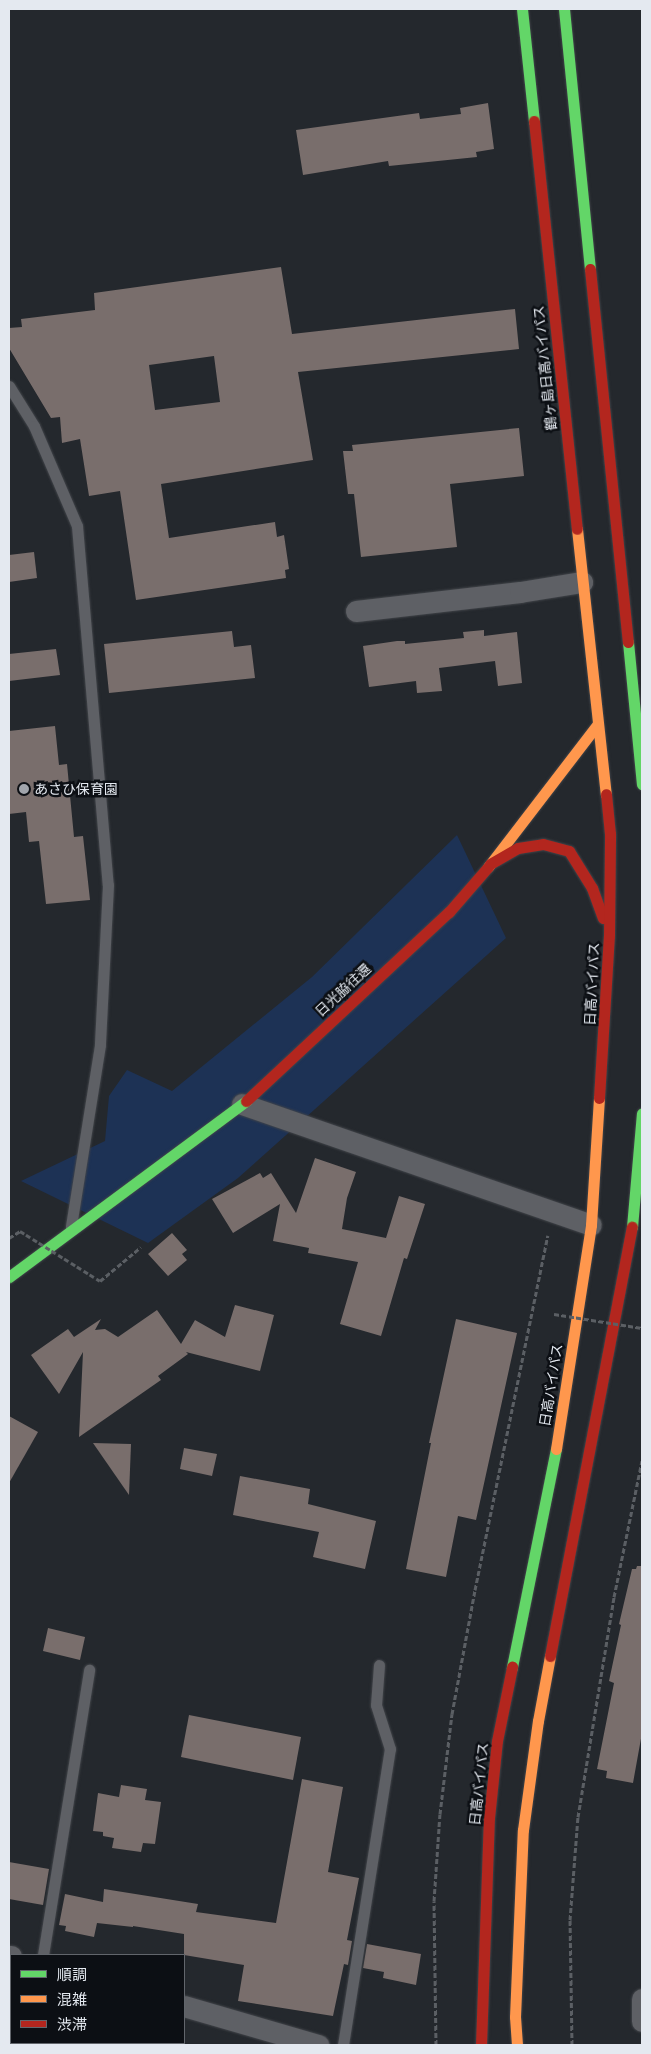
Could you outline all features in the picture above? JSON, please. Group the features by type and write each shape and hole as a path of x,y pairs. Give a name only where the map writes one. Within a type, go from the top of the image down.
{"main road":[{"name":"鶴ヶ島日高バイパス","path":"522,9 597,725"},
{"path":"564,9 620,550 642,784"},
{"path":"620,550 634,568"},
{"path":"621,695 642,668"},
{"name":"日光脇往還","path":"9,1278 242,1104 449,912 490,864 609,710"},
{"name":"日高バイパス","path":"481,2045 490,1818 497,1742 558,1438 591,1226 609,936 610,834 597,725"},
{"path":"490,864 518,848 542,844 569,851 576,858 592,888 609,936"},
{"path":"517,2045 515,2016 523,1830 538,1721 637,1240 642,1113"}],"street":[{"path":"356,611 520,592 582,582"},
{"path":"242,1104 591,1226"},
{"path":"642,1999 642,2021"},
{"path":"185,2006 292,2041 318,2045"}],"lane":[{"path":"9,386 34,426 77,526 108,885 100,1045 70,1231"},
{"path":"343,2045 390,1750 376,1705 379,1665"},
{"path":"43,1954 89,1670"}],"path":[{"path":"436,2045 434,1901 440,1814 452,1714 475,1590 553,1212"},
{"path":"9,1238 20,1231 100,1281 141,1246"},
{"path":"554,1314 642,1328"},
{"path":"572,2045 570,1920 578,1817 614,1597 642,1461"}],"shaded area":[{"path":"457,835 506,938 238,1178 148,1243 21,1181 105,1141 109,1096 127,1070 172,1091 312,977"}],"building":[{"path":"488,103 494,149 476,152 477,157 389,166 388,161 303,175 296,130 419,113 420,119 461,114 460,108"},
{"path":"281,267 292,334 515,309 519,349 298,372 313,460 161,484 169,538 275,522 277,537 284,535 289,569 285,570 286,578 136,600 120,491 89,496 80,439 62,443 60,417 51,418 9,348 9,328 22,327 21,319 95,310 94,293","holes":["214,356 220,402 155,410 149,365"]},
{"path":"519,428 524,476 450,484 457,547 361,557 354,494 348,494 343,451 353,451 352,445"},
{"path":"34,552 37,578 9,582 9,555"},
{"path":"484,630 484,636 517,632 522,683 498,686 495,661 439,668 442,691 417,693 416,681 369,687 363,646 397,641 405,641 405,644 464,638 463,632"},
{"path":"232,631 234,647 251,645 255,678 109,693 104,644"},
{"path":"56,649 60,675 9,681 9,654"},
{"path":"55,726 59,765 67,764 74,837 83,836 90,900 46,904 39,841 29,842 26,812 9,814 9,731"},
{"path":"315,1158 356,1172 347,1198 342,1229 386,1238 399,1196 425,1204 407,1259 404,1258 381,1336 340,1324 358,1262 308,1253 309,1248 273,1241 280,1204 233,1233 212,1199 260,1173 263,1178 271,1173 296,1213"},
{"path":"172,1233 187,1250 182,1254 187,1260 168,1276 148,1254"},
{"path":"235,1305 274,1315 260,1371 186,1352 188,1354 158,1376 161,1380 79,1437 83,1352 59,1394 31,1355 68,1329 74,1337 101,1319 95,1330 105,1329 118,1337 157,1310 181,1344 195,1320 225,1337"},
{"path":"456,1319 517,1333 476,1520 458,1516 446,1577 406,1569 431,1443 429,1443"},
{"path":"9,1416 38,1432 9,1483"},
{"path":"93,1443 131,1444 129,1495"},
{"path":"184,1448 217,1454 212,1476 180,1469"},
{"path":"240,1476 310,1489 308,1504 376,1521 365,1569 313,1557 319,1532 233,1515"},
{"path":"637,1566 642,1566 642,1733 633,1783 606,1778 607,1771 597,1769 614,1683 609,1681 621,1625 619,1624 632,1569 636,1569"},
{"path":"48,1628 85,1637 80,1660 43,1651"},
{"path":"189,1715 301,1737 293,1780 181,1757"},
{"path":"302,1779 343,1787 328,1872 359,1878 347,1940 352,1941 348,1965 344,1964 333,2016 238,2001 244,1965 185,1955 184,1934 133,1926 97,1923 94,1937 65,1931 66,1926 59,1925 65,1894 103,1902 104,1889 198,1904 196,1912 276,1923"},
{"path":"121,1785 147,1789 145,1800 161,1802 155,1844 143,1843 141,1852 112,1848 114,1838 103,1836 103,1832 93,1831 98,1793 119,1797"},
{"path":"9,1862 49,1869 43,1905 9,1899"},
{"path":"367,1944 421,1954 416,1985 383,1978 384,1972 363,1968"}],"traffic: fast":[{"path":"522,9 534,121"},
{"path":"564,9 590,269"},
{"path":"628,642 642,784"},
{"path":"9,1277 246,1101"},
{"path":"632,1227 642,1113"},
{"path":"512,1667 556,1449"}],"traffic: slow":[{"path":"577,529 606,794"},
{"path":"488,867 597,725"},
{"path":"556,1449 591,1225 599,1098"},
{"path":"517,2045 515,2017 523,1830 538,1721 550,1656"}],"traffic: jam":[{"path":"534,121 577,529"},
{"path":"590,269 628,642"},
{"path":"599,1098 609,936 610,834 606,794"},
{"path":"490,864 518,848 543,844 569,851 592,888 603,918"},
{"path":"246,1101 449,912 488,867"},
{"path":"550,1656 632,1227"},
{"path":"481,2045 489,1818 497,1741 512,1667"}],"place":[{"name":"あさひ保育園","path":"24,789"}]}
